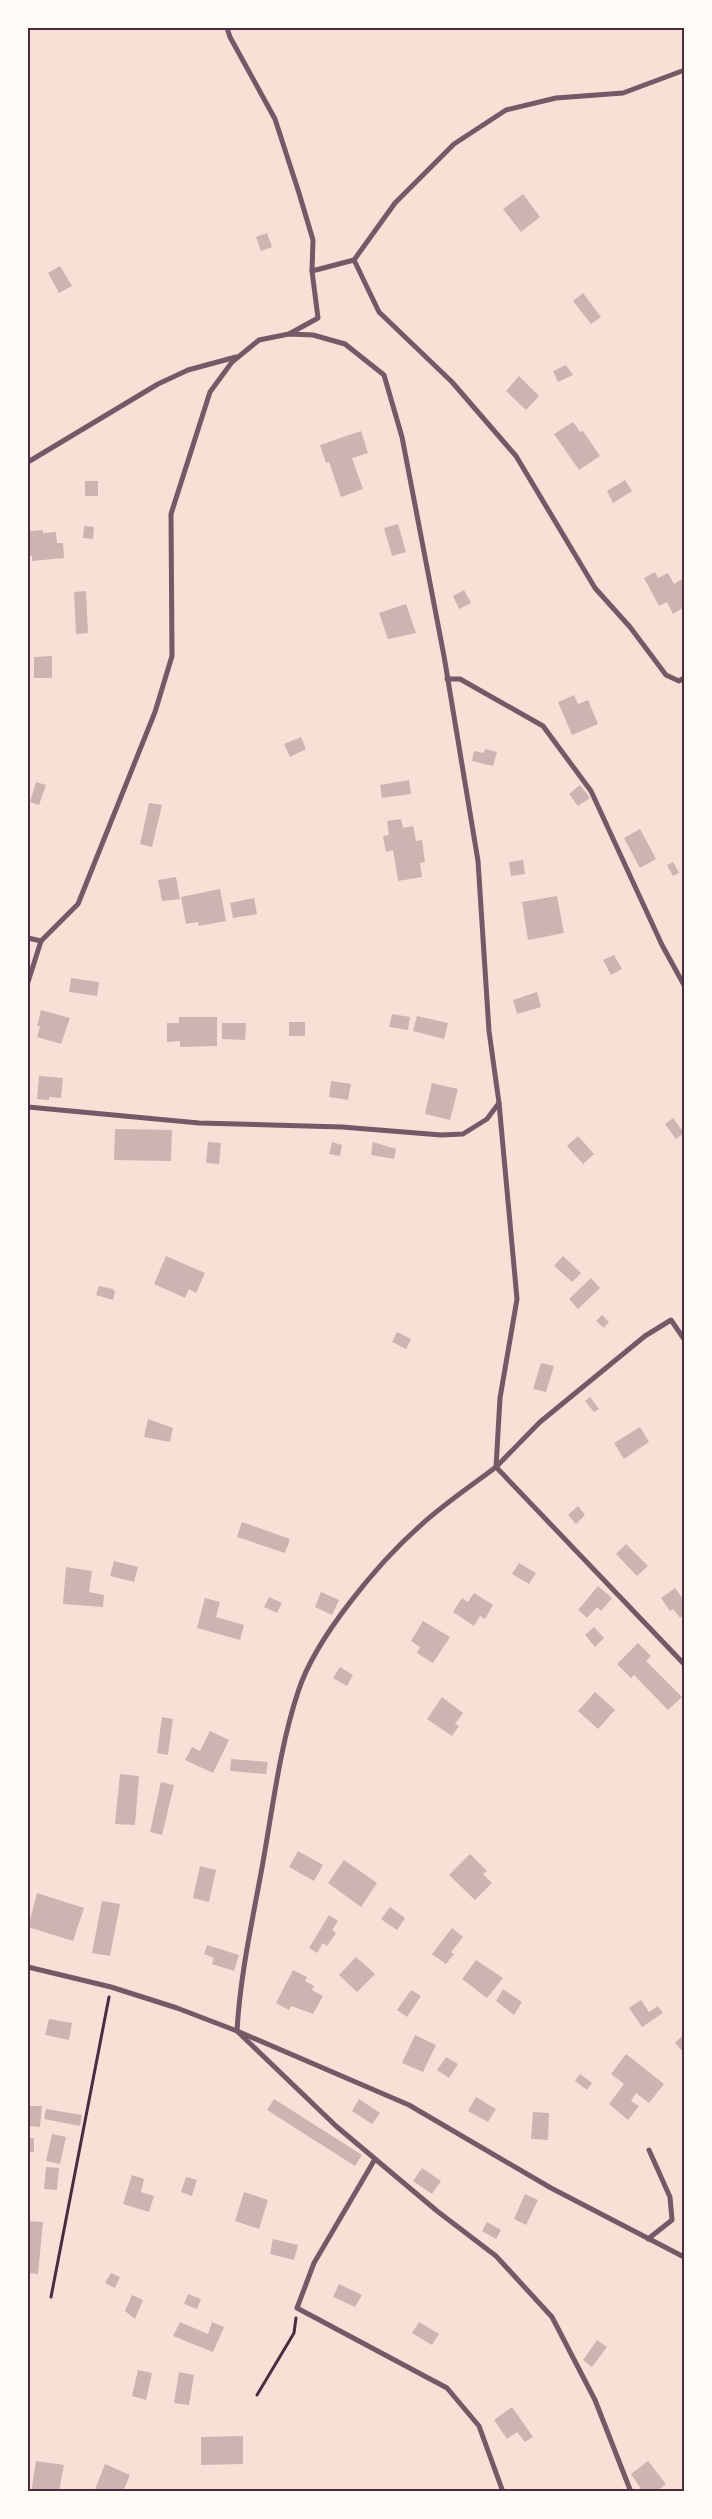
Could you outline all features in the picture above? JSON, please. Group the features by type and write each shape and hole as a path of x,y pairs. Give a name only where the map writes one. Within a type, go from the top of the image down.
{"street":[{"path":"227,28 230,37 275,119 313,240 312,271 318,318 289,334"},
{"path":"312,271 354,260 395,203 454,144 506,110 556,98 623,93 682,71"},
{"path":"354,260 379,312 452,382 516,456 594,588 630,627 666,675 679,681 684,678"},
{"path":"28,982 41,941 78,904 155,712 172,656 171,514 210,392 232,362 259,340 289,334 313,335 345,344 384,375 402,437 447,679 478,861 489,1031 499,1103 518,1299 500,1398 496,1467 684,1664"},
{"path":"28,462 158,384 188,370 240,356"},
{"path":"447,679 460,679 543,726 591,791 662,945 684,985"},
{"path":"28,938 41,941"},
{"path":"28,1107 199,1123 342,1128 441,1135 463,1134 487,1119 499,1103"},
{"path":"237,2031 246,1960 276,1789 298,1691 309,1666 334,1625 374,1573 421,1525 496,1467 540,1422 645,1336 671,1320 684,1339"},
{"path":"28,1967 111,1986 237,2031 409,2105 550,2188 684,2257"},
{"path":"237,2031 336,2126 496,2256 552,2317 594,2400 631,2492"},
{"path":"648,2239 672,2220 670,2197 649,2150"},
{"path":"375,2159 314,2263 297,2308 447,2388 479,2426 503,2492"}],"path":[{"path":"51,2297 111,1986"},
{"path":"257,2395 294,2333 297,2308"}],"building":[{"path":"523,194 540,217 521,232 503,209"},
{"path":"267,233 272,247 261,251 256,237"},
{"path":"60,266 72,286 59,293 48,273"},
{"path":"583,293 601,317 591,324 573,301"},
{"path":"566,365 573,375 558,382 553,371"},
{"path":"519,376 539,396 526,410 506,391"},
{"path":"573,422 580,432 583,431 600,456 579,470 554,434"},
{"path":"361,431 368,453 352,458 363,489 341,497 329,462 326,463 320,445"},
{"path":"625,480 632,491 613,503 607,491"},
{"path":"85,481 98,481 98,496 85,496"},
{"path":"398,524 406,552 392,556 384,528"},
{"path":"84,526 94,527 93,539 83,538"},
{"path":"43,530 43,533 56,532 57,543 63,543 64,558 32,561 32,556 28,556 28,535 30,531"},
{"path":"655,572 658,578 668,573 674,584 682,579 684,584 684,607 673,614 667,602 659,606 644,578"},
{"path":"464,590 471,603 459,609 453,596"},
{"path":"86,591 88,633 76,634 74,592"},
{"path":"406,604 416,633 388,639 379,613"},
{"path":"52,656 52,678 34,678 34,657"},
{"path":"574,695 578,704 588,700 598,724 572,735 558,702"},
{"path":"301,737 306,749 290,757 284,744"},
{"path":"485,749 497,752 493,766 472,761 474,751 484,753"},
{"path":"409,780 411,794 382,798 380,785"},
{"path":"36,782 46,785 39,805 30,802"},
{"path":"580,785 590,798 578,806 569,794"},
{"path":"149,803 162,805 152,847 140,844"},
{"path":"401,819 403,828 413,826 416,841 422,840 425,862 420,863 422,877 398,881 393,850 386,852 383,836 389,835 387,821"},
{"path":"640,829 656,859 640,868 624,838"},
{"path":"523,860 525,874 511,876 509,862"},
{"path":"673,862 679,873 673,876 667,865"},
{"path":"176,877 180,899 162,901 158,880"},
{"path":"220,889 226,921 199,926 198,922 186,924 181,897"},
{"path":"557,896 564,933 528,940 522,902"},
{"path":"254,898 257,914 233,918 230,903"},
{"path":"614,955 622,969 611,975 603,960"},
{"path":"71,978 99,982 97,996 69,992"},
{"path":"537,992 541,1007 517,1014 513,1000"},
{"path":"41,1010 70,1018 61,1044 37,1037 40,1026 37,1026"},
{"path":"392,1014 410,1017 408,1030 389,1027"},
{"path":"417,1016 448,1023 444,1039 413,1031"},
{"path":"179,1017 217,1017 217,1046 180,1047 180,1041 167,1042 167,1023 179,1023"},
{"path":"289,1022 305,1022 305,1036 289,1036"},
{"path":"222,1023 246,1023 245,1040 222,1039"},
{"path":"39,1076 63,1078 61,1098 37,1099"},
{"path":"331,1081 351,1084 348,1100 329,1097"},
{"path":"432,1083 458,1089 450,1120 425,1114"},
{"path":"673,1118 684,1133 676,1139 665,1124"},
{"path":"115,1129 172,1130 171,1161 114,1160"},
{"path":"578,1136 594,1154 583,1164 567,1146"},
{"path":"208,1142 221,1143 219,1164 206,1163"},
{"path":"332,1142 342,1145 340,1156 329,1154"},
{"path":"373,1142 396,1149 394,1159 371,1155"},
{"path":"166,1256 205,1273 196,1293 189,1289 185,1298 154,1284"},
{"path":"563,1256 581,1273 572,1282 554,1266"},
{"path":"591,1278 600,1288 578,1309 569,1299"},
{"path":"99,1286 113,1289 115,1292 113,1300 96,1295"},
{"path":"602,1315 609,1322 604,1328 596,1321"},
{"path":"397,1332 411,1339 406,1349 392,1342"},
{"path":"541,1363 554,1366 546,1392 533,1389"},
{"path":"590,1397 599,1409 594,1412 585,1401"},
{"path":"148,1419 173,1428 170,1442 144,1437"},
{"path":"640,1427 649,1442 624,1459 614,1443"},
{"path":"578,1506 585,1515 576,1524 568,1515"},
{"path":"242,1522 290,1539 285,1553 237,1537"},
{"path":"626,1544 648,1566 637,1576 616,1554"},
{"path":"114,1561 138,1567 134,1582 110,1576"},
{"path":"519,1563 536,1573 529,1584 512,1574"},
{"path":"66,1567 92,1571 89,1592 104,1595 103,1607 63,1604"},
{"path":"598,1586 612,1598 601,1611 597,1607 587,1618 578,1610"},
{"path":"675,1588 684,1600 684,1614 680,1618 673,1609 670,1611 661,1598"},
{"path":"321,1592 339,1600 332,1615 315,1607"},
{"path":"474,1593 493,1605 485,1619 480,1616 474,1626 453,1612 462,1598 468,1602"},
{"path":"269,1597 282,1603 277,1613 264,1607"},
{"path":"205,1598 220,1602 216,1617 244,1625 240,1640 197,1628"},
{"path":"423,1621 450,1637 433,1663 417,1653 420,1647 411,1641"},
{"path":"594,1627 604,1638 595,1647 585,1635"},
{"path":"638,1643 651,1656 646,1661 682,1697 668,1710 634,1675 631,1678 617,1664"},
{"path":"340,1667 353,1675 347,1686 333,1678"},
{"path":"595,1692 615,1710 598,1729 578,1711"},
{"path":"442,1697 463,1713 455,1724 459,1726 452,1736 427,1719"},
{"path":"162,1717 173,1719 168,1755 157,1753"},
{"path":"210,1731 229,1740 213,1773 185,1760 192,1747 200,1751"},
{"path":"231,1759 268,1762 266,1774 230,1771"},
{"path":"120,1774 139,1776 135,1825 115,1824"},
{"path":"161,1782 174,1785 162,1835 150,1832"},
{"path":"298,1851 323,1865 314,1881 289,1867"},
{"path":"470,1854 487,1871 483,1874 492,1883 475,1900 449,1875"},
{"path":"344,1860 377,1883 361,1907 328,1883"},
{"path":"200,1866 216,1870 209,1902 193,1898"},
{"path":"37,1893 84,1908 73,1941 28,1927"},
{"path":"102,1901 120,1904 110,1956 92,1953"},
{"path":"390,1907 405,1918 397,1930 381,1919"},
{"path":"329,1915 338,1921 332,1930 336,1933 327,1946 323,1943 317,1953 309,1948"},
{"path":"452,1928 463,1937 451,1952 454,1954 446,1964 432,1954"},
{"path":"207,1945 239,1955 234,1971 212,1964 214,1958 204,1954"},
{"path":"356,1957 375,1974 357,1992 339,1975"},
{"path":"476,1960 503,1978 487,1998 462,1979"},
{"path":"293,1970 307,1977 305,1981 314,1986 312,1990 323,1996 313,2014 291,2006 289,2010 276,2003"},
{"path":"503,1989 522,2002 514,2015 496,2001"},
{"path":"411,1990 421,1996 407,2017 397,2010"},
{"path":"641,2000 649,2012 658,2006 663,2013 642,2027 629,2008"},
{"path":"49,2019 72,2023 69,2040 45,2035"},
{"path":"684,2034 684,2053 675,2043"},
{"path":"415,2035 436,2045 423,2072 402,2063"},
{"path":"626,2054 664,2084 649,2103 636,2093 631,2101 639,2106 628,2120 609,2104 624,2084 611,2074"},
{"path":"446,2057 458,2064 449,2078 437,2070"},
{"path":"580,2074 592,2083 587,2090 575,2081"},
{"path":"476,2097 496,2109 488,2122 468,2111"},
{"path":"274,2099 362,2155 355,2166 267,2110"},
{"path":"359,2099 380,2113 372,2124 352,2111"},
{"path":"28,2106 42,2106 40,2127 28,2126"},
{"path":"46,2109 82,2115 80,2126 44,2119"},
{"path":"533,2112 549,2113 548,2140 531,2139"},
{"path":"52,2134 66,2137 60,2164 46,2161"},
{"path":"28,2138 34,2138 34,2152 28,2152"},
{"path":"46,2167 59,2168 57,2190 44,2189"},
{"path":"422,2168 441,2181 432,2194 413,2181"},
{"path":"132,2175 144,2179 141,2192 154,2196 149,2212 123,2204"},
{"path":"186,2177 197,2180 192,2196 181,2192"},
{"path":"244,2192 268,2200 259,2229 235,2221"},
{"path":"525,2194 538,2200 526,2225 514,2219"},
{"path":"28,2221 43,2222 38,2274 28,2273"},
{"path":"487,2222 501,2230 496,2239 482,2231"},
{"path":"273,2239 298,2245 294,2260 270,2254"},
{"path":"111,2273 120,2277 115,2288 105,2283"},
{"path":"339,2284 362,2295 355,2307 333,2297"},
{"path":"188,2294 201,2299 197,2309 184,2304"},
{"path":"132,2295 143,2300 135,2319 125,2311"},
{"path":"180,2322 208,2334 212,2322 224,2327 213,2352 173,2336"},
{"path":"419,2322 439,2334 432,2345 412,2333"},
{"path":"597,2340 607,2347 592,2367 583,2360"},
{"path":"138,2370 152,2373 146,2400 132,2396"},
{"path":"179,2372 194,2375 189,2405 174,2403"},
{"path":"512,2407 533,2437 525,2442 517,2432 507,2439 494,2420"},
{"path":"243,2436 243,2464 201,2465 201,2437"},
{"path":"36,2461 64,2465 59,2491 48,2489 47,2492 31,2492"},
{"path":"648,2461 666,2484 656,2492 643,2492 631,2474"},
{"path":"105,2464 130,2475 123,2492 94,2492"}]}
